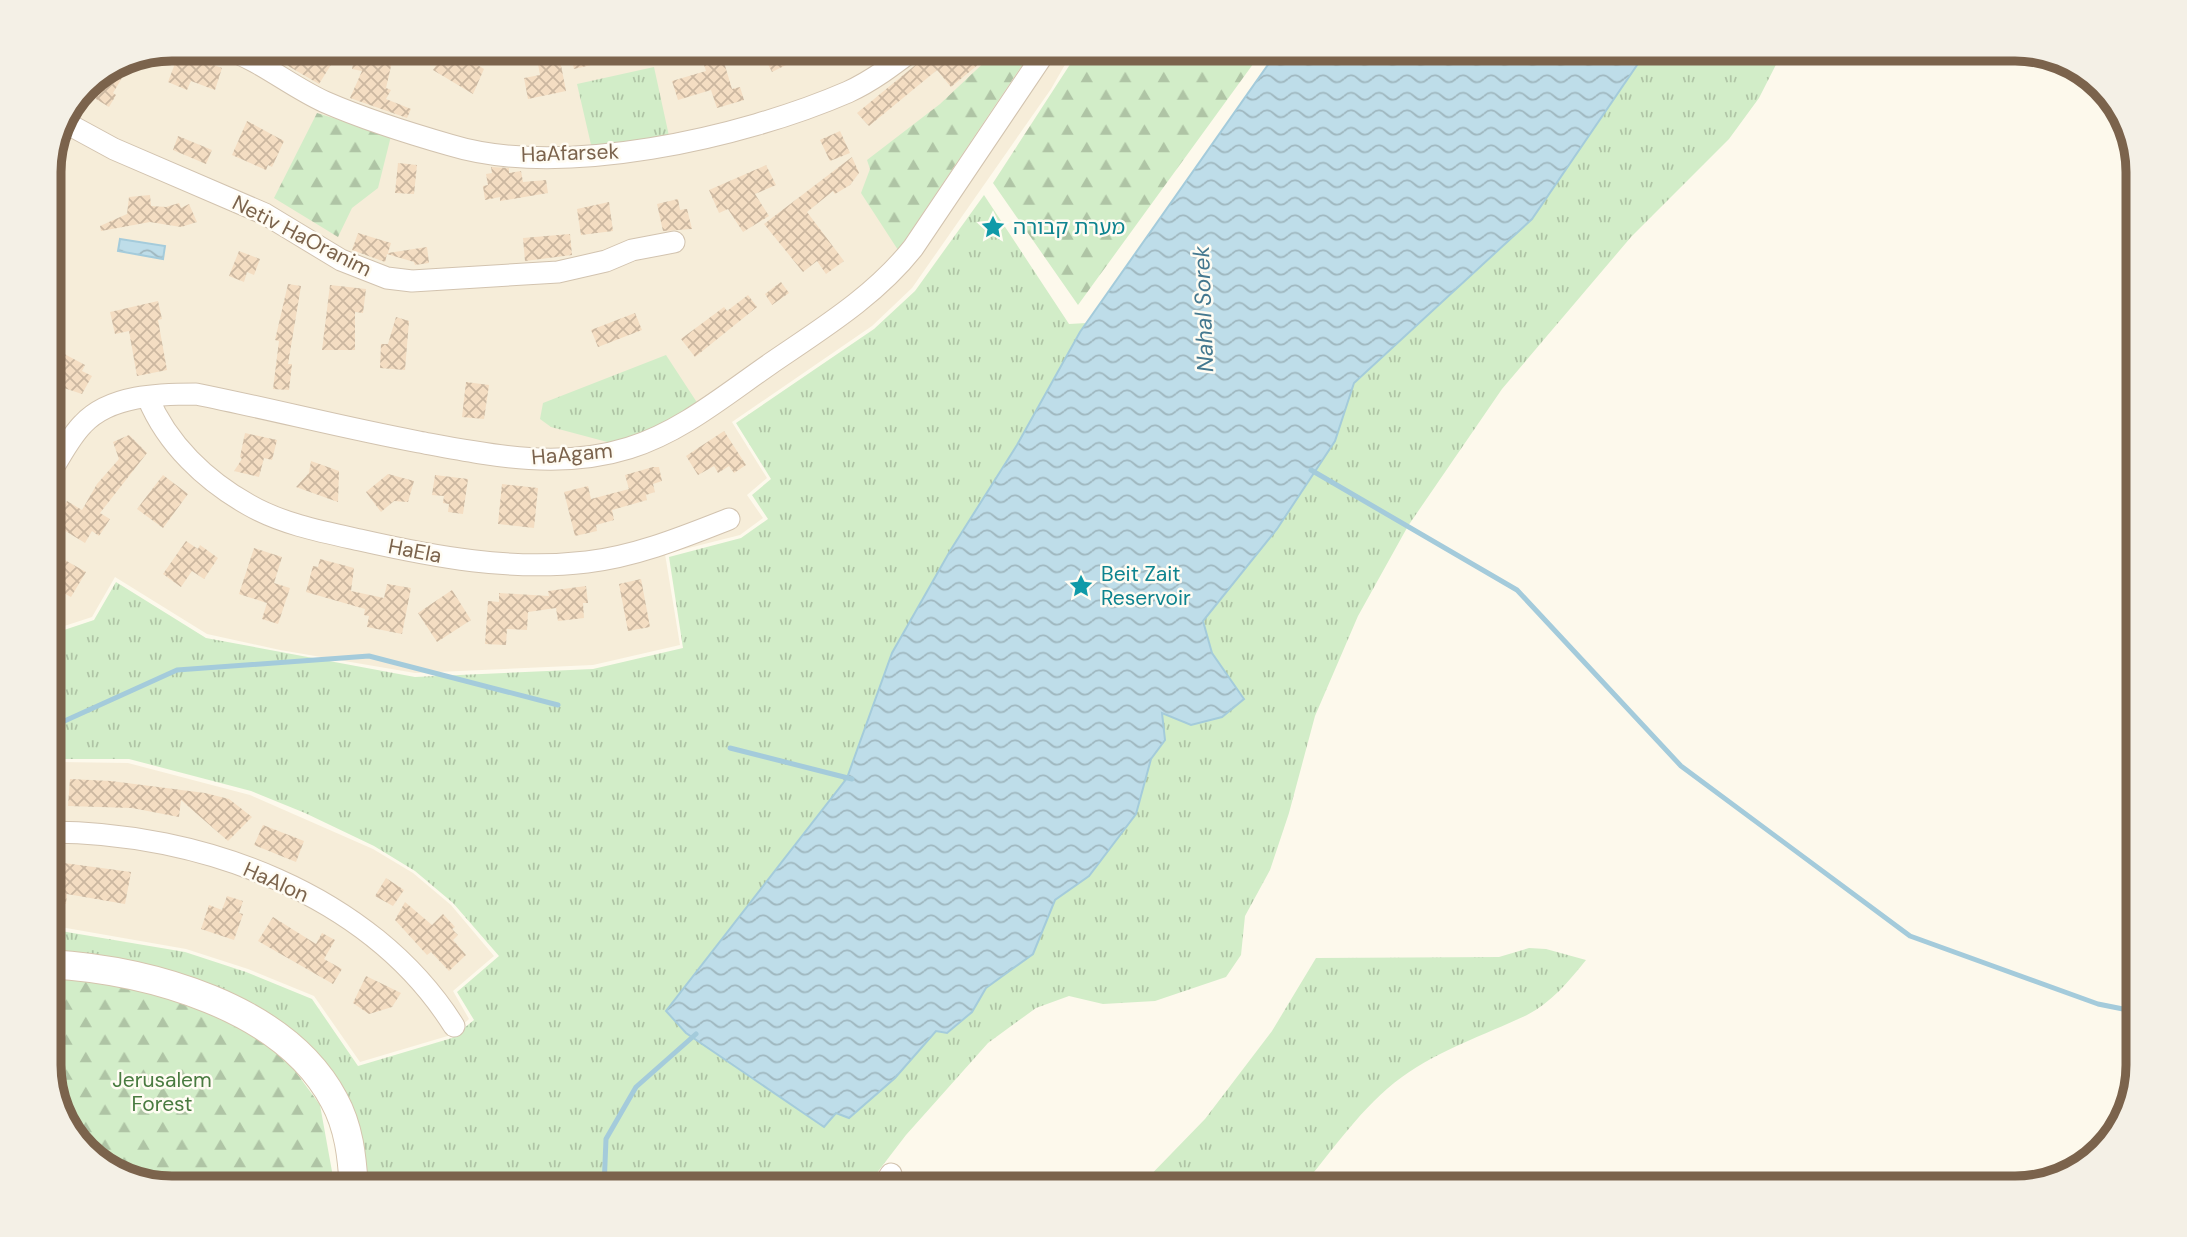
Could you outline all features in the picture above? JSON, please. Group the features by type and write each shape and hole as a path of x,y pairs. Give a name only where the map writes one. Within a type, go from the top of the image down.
{"main road":[{"path":"61,965 102,969 158,981 247,1017 275,1034 319,1076 334,1100 346,1128 352,1176"}],"street":[{"name":"HaAfarsek","path":"257,61 323,101 450,146 478,152 540,158 598,156 729,133 847,92 895,61"},
{"name":"HaAgam","path":"61,457 84,423 112,405 148,398 196,394 335,426 521,459 590,457 647,442 695,416 880,285 913,248 1040,61"},
{"path":"1034,71 1045,61"},
{"name":"Netiv HaOranim","path":"72,126 114,149 265,214 341,260 387,278 412,281 558,272 606,261 632,250 674,242"},
{"name":"HaEla","path":"148,398 163,426 186,456 233,495 287,521 387,546 495,564 560,565 640,551 729,519"},
{"name":"HaAlon","path":"61,833 136,838 190,850 242,866 290,886 344,916 407,965 434,995 454,1026"}],"shaded area":[{"path":"173,61 1067,61 1051,89 912,288 872,326 732,422 767,478 747,495 763,518 740,535 665,554 680,645 593,665 415,673 280,650 207,634 115,577 92,617 61,627 61,165 65,144 80,111 94,94 111,80 151,63"},
{"path":"61,762 128,763 250,795 373,849 413,873 451,905 494,956 453,991 469,1019 451,1035 360,1062 314,996 248,969 186,949 61,927"}],"green space":[{"path":"986,61 1025,61 898,250 861,193 870,169 867,160 940,104"},
{"path":"1072,61 1255,61 1078,305 993,183"},
{"path":"1506,61 1778,61 1759,98 1729,139 1631,237 1502,389 1408,526 1358,616 1315,716 1289,813 1270,870 1245,916 1241,955 1226,977 1155,1001 1103,1004 1069,996 1036,1008 988,1043 906,1135 875,1176 361,1176 354,1115 332,1072 303,1045 61,958 61,931 185,952 246,972 312,999 358,1066 452,1038 474,1020 457,992 499,956 453,903 415,871 374,846 305,813 251,791 129,759 61,759 61,631 94,620 116,582 206,638 415,677 593,669 683,648 669,557 741,538 768,519 752,495 771,479 736,423 874,329 915,291 984,195 1069,324 1281,312"},
{"path":"654,67 669,136 592,149 577,84"},
{"path":"317,113 391,136 378,188 352,208 338,237 274,198"},
{"path":"666,355 698,404 661,426 627,440 611,443 551,427 540,419 543,403"},
{"path":"1529,948 1546,949 1586,960 1559,991 1536,1010 1432,1058 1402,1077 1374,1101 1348,1129 1311,1176 1150,1176 1205,1119 1272,1031 1316,958 1499,957"},
{"name":"Jerusalem Forest","path":"61,978 115,980 249,1028 290,1064 320,1105 333,1176 158,1175 117,1161 94,1143 80,1126 67,1100 61,1072"}],"water":[{"name":"Beit Zait Reservoir","path":"1271,61 1640,61 1532,219 1354,383 1335,441 1277,529 1203,621 1212,653 1244,699 1222,717 1191,725 1162,713 1165,740 1151,759 1136,814 1089,876 1055,900 1033,954 986,988 972,1012 947,1033 936,1031 895,1078 849,1118 836,1113 824,1127 686,1033 666,1011 847,778 892,653 950,551 1017,445 1080,332"},
{"path":"120,239 165,246 163,259 118,251"}],"building":[{"path":"176,61 202,61 222,68 215,90 191,81 187,90 168,82"},
{"path":"280,61 306,61 313,65 315,61 333,61 319,84"},
{"path":"354,61 392,61 386,88 391,90 386,99 411,109 407,118 350,98 362,71 352,69"},
{"path":"439,61 463,61 469,65 471,61 484,69 473,94 433,70"},
{"path":"560,61 566,91 528,99 524,78 540,75 538,64"},
{"path":"572,61 590,61 591,65 574,69"},
{"path":"703,61 724,61 732,89 740,87 744,100 717,108 711,90 678,100 672,81 706,71"},
{"path":"766,61 794,61 772,72"},
{"path":"920,61 983,61 951,87 937,70 869,126 857,113"},
{"path":"125,73 113,93 116,95 109,107 92,97 111,80"},
{"path":"247,121 284,141 272,167 268,165 266,170 232,155"},
{"path":"840,131 850,153 830,161 820,140"},
{"path":"178,136 212,150 206,164 173,150"},
{"path":"852,157 859,173 850,185 835,194 833,191 807,212 844,261 826,274 817,261 803,272 764,224"},
{"path":"398,163 417,165 414,194 395,193"},
{"path":"766,165 776,185 755,194 769,216 743,232 728,209 719,213 709,190"},
{"path":"491,167 509,168 509,173 521,171 523,182 546,180 548,193 500,201 500,197 485,200 483,186 488,185 486,174 492,173"},
{"path":"150,195 151,206 166,207 179,203 181,208 189,204 197,222 181,227 150,222 101,231 100,226 127,214 129,197"},
{"path":"678,199 680,210 687,209 692,229 663,231 657,204"},
{"path":"609,202 613,231 581,235 577,209"},
{"path":"358,233 391,243 388,253 427,247 429,263 415,265 414,262 387,254 385,262 352,250"},
{"path":"570,234 572,255 525,261 523,238"},
{"path":"239,251 260,259 254,275 247,272 244,282 229,276"},
{"path":"781,282 789,293 772,305 765,294"},
{"path":"288,284 301,286 288,364 292,364 289,390 273,389 279,341 275,340"},
{"path":"330,285 366,289 363,313 355,312 355,350 322,350"},
{"path":"748,295 757,307 695,357 681,339 724,307 727,311"},
{"path":"158,301 162,319 158,320 167,370 137,376 129,331 115,334 110,312"},
{"path":"635,313 642,330 598,347 591,330"},
{"path":"396,317 409,321 405,370 380,368 381,344 388,344"},
{"path":"61,352 85,365 82,371 92,376 82,394 64,388 61,393"},
{"path":"466,382 489,385 484,419 462,417"},
{"path":"724,431 746,465 734,473 729,466 718,473 714,466 698,475 686,456"},
{"path":"245,433 277,440 272,460 264,458 259,477 234,471 242,459 240,457"},
{"path":"129,435 147,453 100,513 110,519 99,536 92,531 85,543 61,528 61,512 67,501 82,510 97,484 119,459 113,442"},
{"path":"311,461 339,471 338,502 296,487 309,473"},
{"path":"659,467 662,481 653,484 655,492 646,495 647,500 612,510 614,520 596,525 597,531 575,536 564,492 588,486 591,499 629,489 625,475"},
{"path":"388,474 414,481 408,502 394,501 381,512 366,492"},
{"path":"163,475 188,494 163,528 137,509"},
{"path":"435,475 468,479 463,514 448,512 449,504 443,503 444,496 432,495"},
{"path":"502,484 538,488 534,528 498,524"},
{"path":"186,541 198,549 200,545 218,558 204,579 192,571 181,587 163,574"},
{"path":"254,548 282,557 274,583 290,588 278,624 262,619 267,603 239,594"},
{"path":"61,558 86,572 71,597 61,592"},
{"path":"320,559 354,568 351,591 384,598 387,584 411,588 402,634 367,627 369,616 364,615 365,609 306,592 313,566 318,567"},
{"path":"641,579 650,627 628,631 619,584"},
{"path":"586,586 588,603 583,603 584,618 558,621 556,608 528,612 527,630 507,629 506,645 485,644 488,601 499,602 499,593 549,596 548,591"},
{"path":"452,590 471,620 437,642 418,613"},
{"path":"70,779 111,781 205,793 229,799 252,817 228,841 181,800 179,817 132,808 68,806"},
{"path":"263,825 304,841 296,862 254,845"},
{"path":"61,863 131,872 125,904 67,894 66,904 61,904"},
{"path":"386,878 404,890 393,906 375,896"},
{"path":"227,896 243,901 239,913 243,914 234,940 201,929 209,905 222,910"},
{"path":"405,902 432,925 443,914 455,927 452,929 458,935 453,940 466,955 449,971 431,952 427,955 395,920"},
{"path":"273,917 316,944 322,933 335,940 324,959 342,969 333,984 258,941"},
{"path":"366,976 401,993 392,1007 369,1014 353,1003"}],"waterway":[{"path":"1311,470 1517,590 1681,766 1910,936 2098,1004 2126,1010"},
{"path":"61,723 177,670 369,656 558,705"},
{"path":"730,748 852,779"},
{"name":"Nahal Sorek","path":"604,1176 606,1139 636,1087 696,1034"}],"place":[{"name":"מערת קבורה","path":"993,227"},
{"name":"Beit Zait Reservoir","path":"1081,586"}]}
